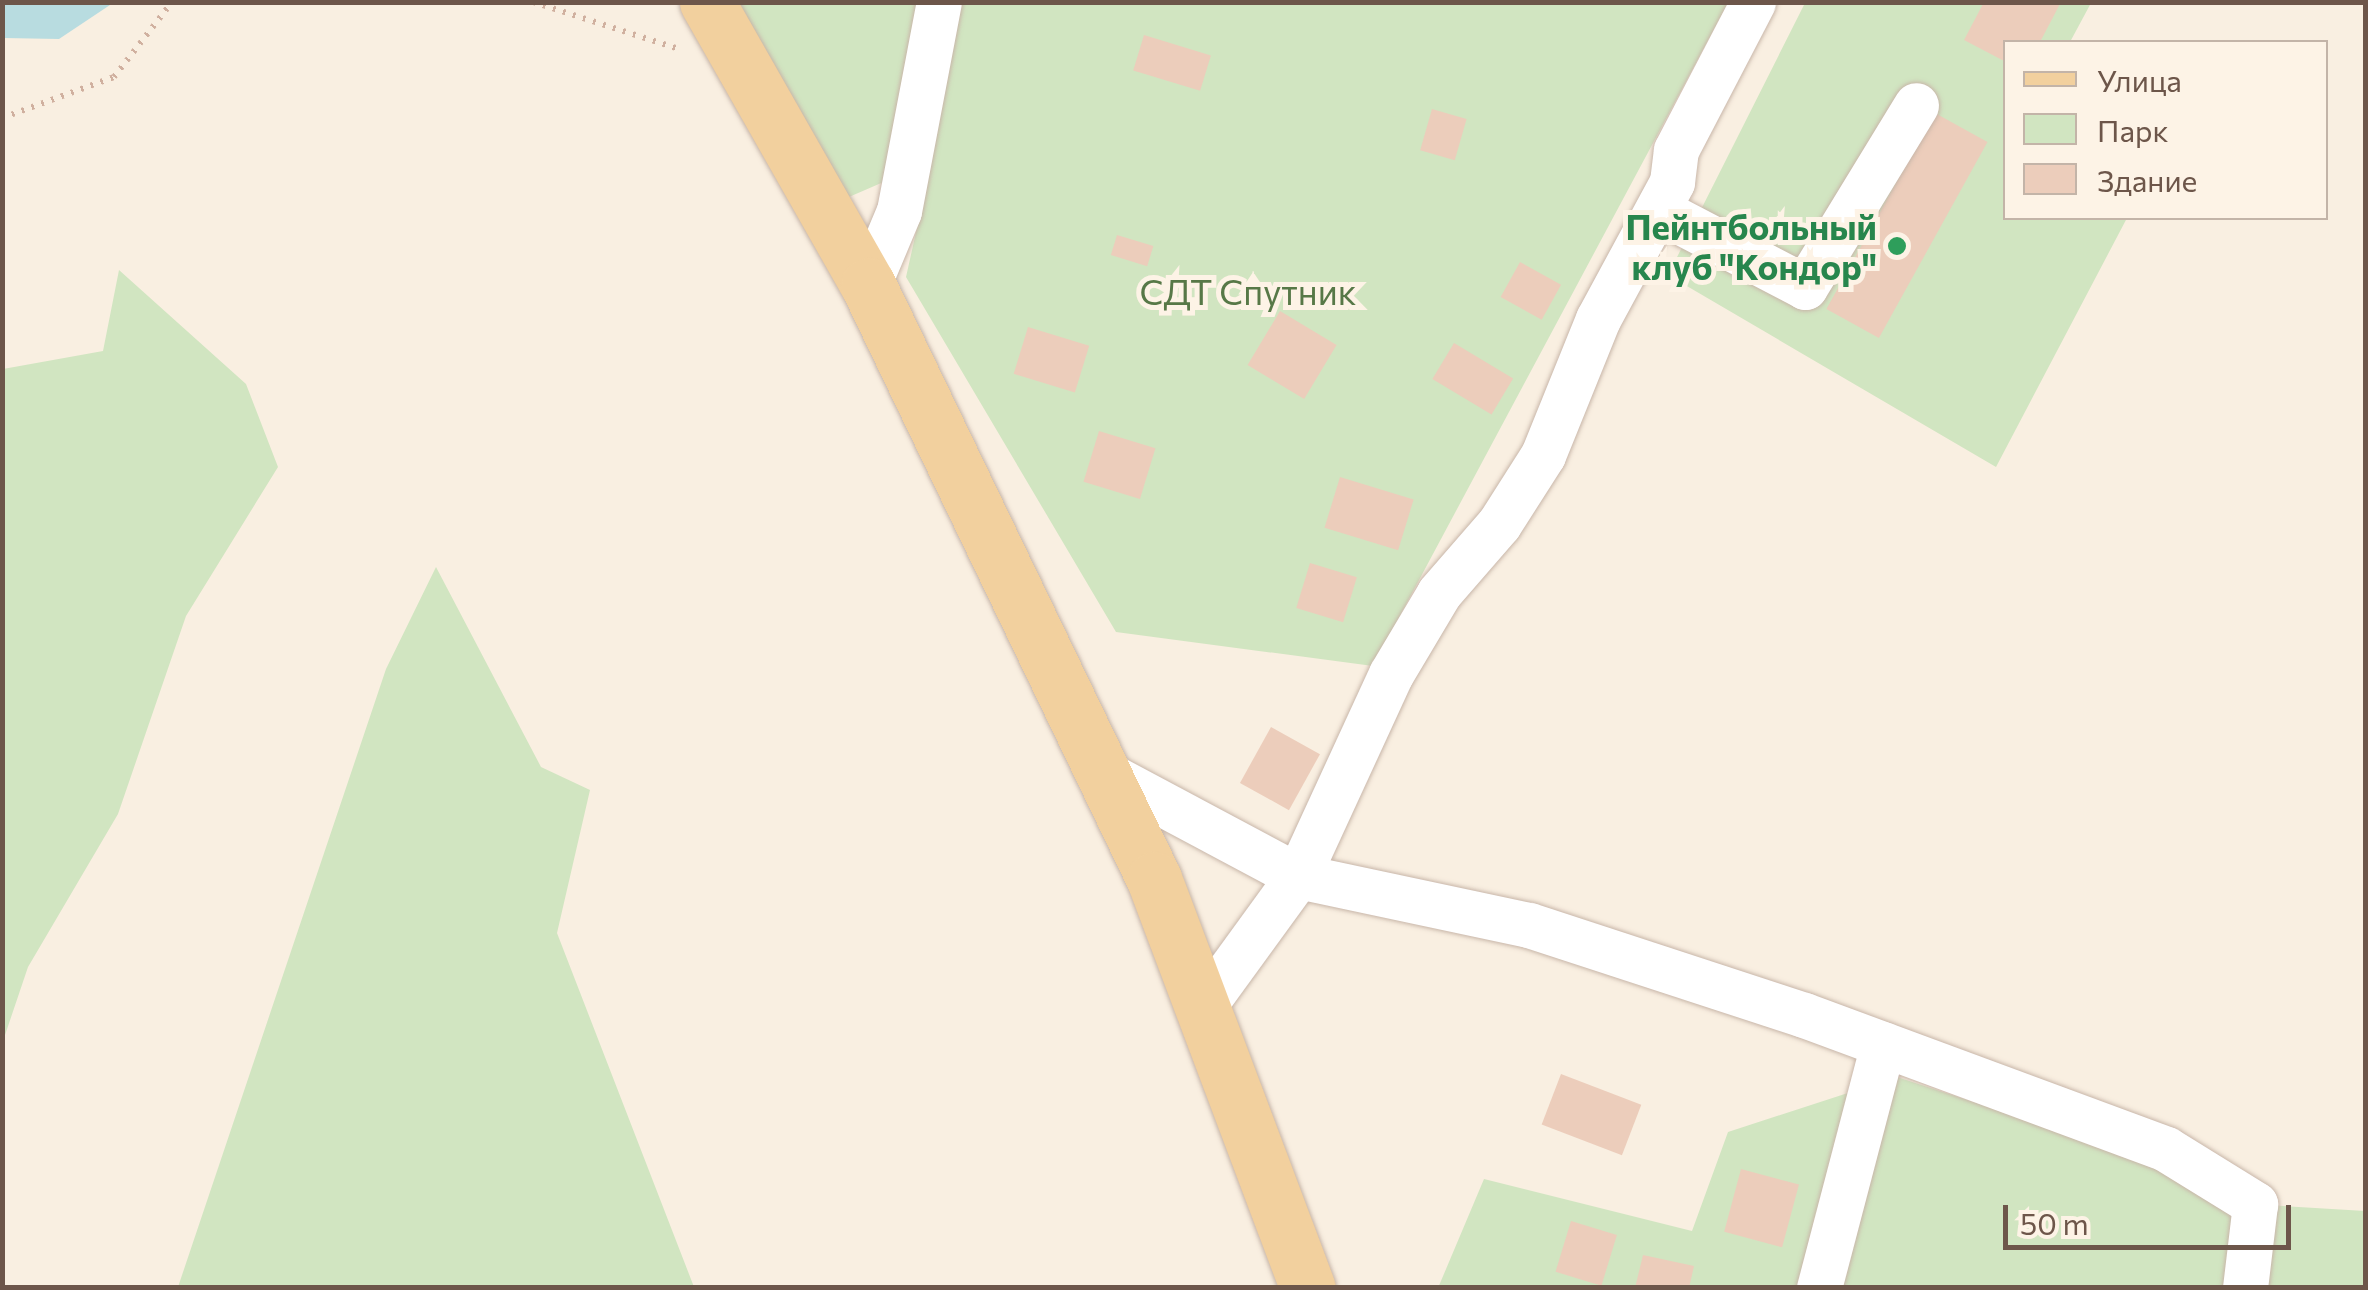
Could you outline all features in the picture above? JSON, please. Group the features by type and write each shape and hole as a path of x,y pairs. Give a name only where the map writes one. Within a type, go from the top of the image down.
{"main road":[{"path":"707,2 868,284 1154,879 1308,1288"}],"lane":[{"path":"868,284 899,211 939,2"},
{"path":"1202,1008 1298,876 1391,674 1439,593 1498,524 1543,455 1598,319 1672,182 1676,150 1753,2"},
{"path":"1658,210 1805,287 1916,105"},
{"path":"1103,772 1298,876 1529,924 1883,1044 2166,1150 2254,1204 2245,1288"},
{"path":"1819,1288 1883,1044"}],"path":[{"path":"2,118 114,78 172,2"},
{"path":"533,2 746,70"}],"green space":[{"name":"СДТ Спутник","path":"730,3 1728,3 1373,666 1116,632 906,277 932,161 842,200"},
{"name":"Пейнтбольный клуб \"Кондор\"","path":"1805,3 2091,3 2071,40 2003,40 2003,220 2126,220 1996,467 1668,275"},
{"path":"119,270 246,384 278,467 186,616 118,814 28,967 3,1041 3,369 103,351"},
{"path":"436,567 541,767 590,790 557,933 694,1287 178,1287 386,669"},
{"path":"1897,1077 2160,1163 2216,1202 2365,1211 2365,1287 1438,1288 1484,1179 1692,1231 1728,1132"}],"water":[{"path":"3,2 113,3 59,39 3,38"}],"building":[{"path":"1984,2 2061,2 2041,40 2003,40 2003,60 1964,40"},
{"path":"1144,35 1211,55 1200,91 1133,70"},
{"path":"1432,109 1467,119 1455,160 1420,150"},
{"path":"1935,113 1987,142 1879,338 1826,309"},
{"path":"1117,235 1153,246 1147,266 1111,255"},
{"path":"1520,262 1561,285 1542,320 1501,297"},
{"path":"1280,311 1337,345 1304,399 1248,365"},
{"path":"1028,327 1089,346 1075,393 1014,374"},
{"path":"1454,343 1513,379 1492,415 1432,379"},
{"path":"1099,431 1155,448 1140,499 1084,482"},
{"path":"1340,477 1414,500 1398,550 1325,528"},
{"path":"1310,563 1357,577 1343,622 1296,608"},
{"path":"1271,727 1320,754 1289,810 1240,783"},
{"path":"1561,1074 1641,1105 1622,1155 1542,1124"},
{"path":"1741,1169 1799,1185 1782,1247 1724,1232"},
{"path":"1571,1221 1617,1235 1601,1286 1556,1272"},
{"path":"1643,1255 1694,1266 1689,1288 1635,1288"}],"place":[{"name":"Пейнтбольный клуб \"Кондор\"","path":"1897,246"}]}
